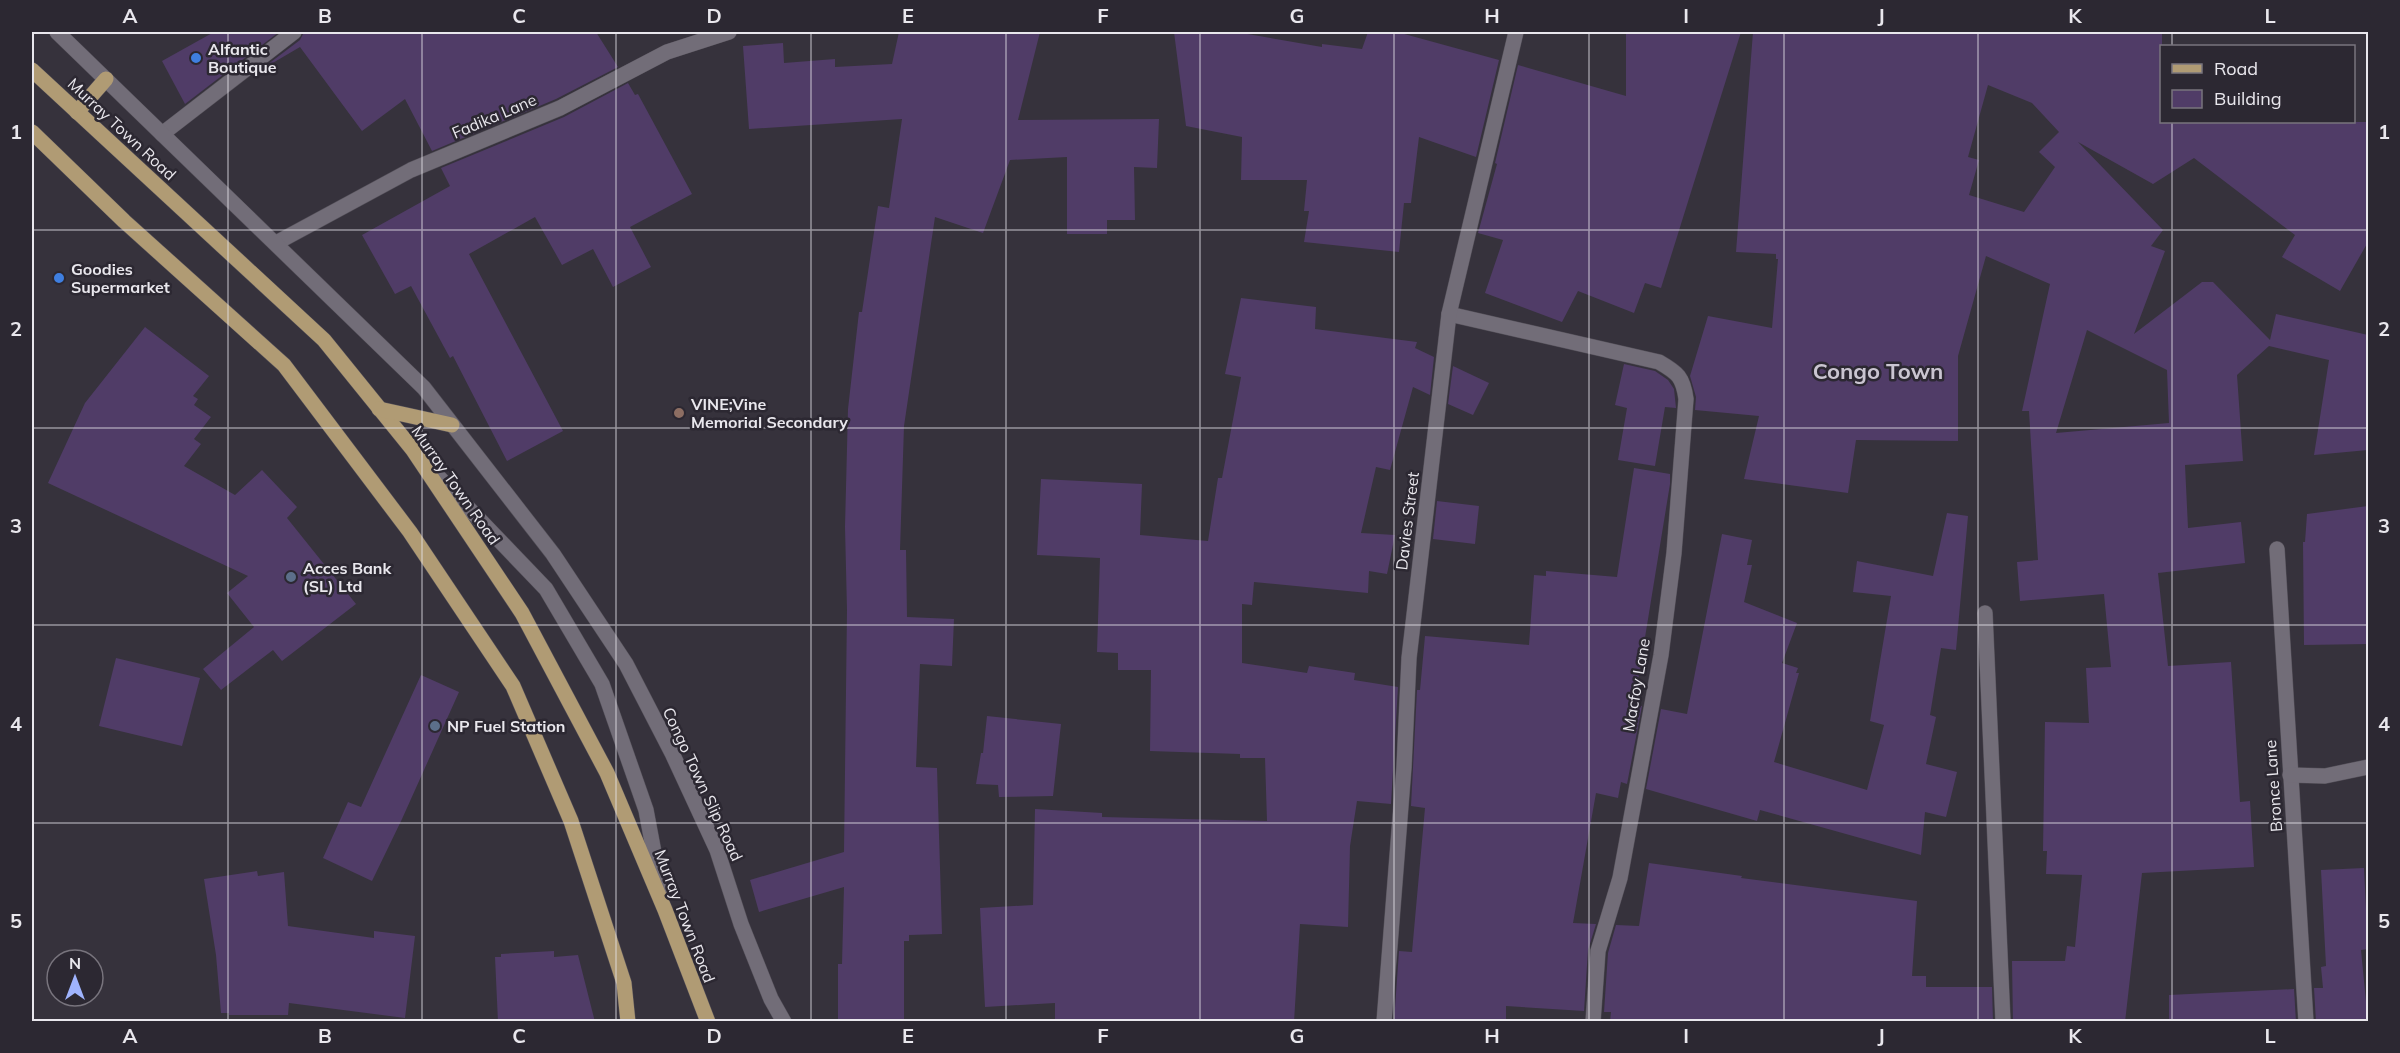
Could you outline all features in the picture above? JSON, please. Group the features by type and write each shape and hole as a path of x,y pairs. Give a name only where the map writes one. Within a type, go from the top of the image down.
{"main road":[{"name":"Murray Town Road","path":"32,70 324,340 413,450 522,613 607,773 665,910 708,1022"},
{"path":"77,112 106,79"},
{"path":"32,132 124,221 284,365 410,532 513,686 571,821 624,983 628,1022"},
{"path":"379,409 452,425"}],"street":[{"name":"Congo Town Slip Road","path":"57,32 424,388 553,554 626,664 672,753 717,850 741,924 771,999 784,1022"},
{"path":"162,134 294,32"},
{"name":"Fadika Lane","path":"276,243 411,170 560,108 667,52 729,32"},
{"name":"Davies Street","path":"1384,1022 1404,767 1409,658 1449,314 1516,32"},
{"name":"Macfoy Lane","path":"1449,314 1659,362 1675,372 1684,382 1686,399 1674,553 1661,655 1620,878 1598,951 1593,1022"},
{"path":"413,450 546,589 602,684 646,810 665,910"},
{"name":"Bronce Lane","path":"2277,549 2306,1022"},
{"path":"1985,613 2003,1022"},
{"path":"2290,775 2325,776 2368,767"}],"building":[{"path":"214,32 279,32 185,104 162,61"},
{"path":"304,32 596,32 618,67 556,99 432,151 405,99 362,131 300,47 259,71 300,40"},
{"path":"899,32 1040,32 1018,120 1159,119 1157,168 1134,167 1135,220 1107,220 1107,234 1067,234 1067,157 1010,160 983,233 935,217 904,426 900,550 906,550 907,617 954,619 952,666 920,664 916,767 937,768 942,934 909,935 909,941 904,941 904,1022 838,1022 838,964 842,964 844,887 759,912 750,880 844,852 847,610 845,527 848,409 859,312 862,312 878,206 889,208 902,119 749,129 743,46 783,43 784,63 835,59 835,67 892,64"},
{"path":"1174,32 1236,32 1322,47 1322,44 1362,49 1368,32 1397,32 1499,60 1476,157 1419,137 1411,203 1404,203 1399,252 1304,242 1309,211 1304,211 1307,180 1241,180 1242,137 1186,126"},
{"path":"1626,32 1741,32 1661,288 1645,283 1634,313 1578,291 1562,322 1485,293 1503,240 1478,233 1497,164 1495,163 1518,65 1626,96"},
{"path":"1753,32 2162,32 2160,123 2368,122 2368,242 2340,291 2282,257 2295,235 2194,158 2153,184 2078,142 2163,230 2151,246 2165,251 2134,334 2202,282 2213,282 2270,340 2276,314 2368,335 2368,450 2314,455 2329,360 2269,346 2237,375 2243,461 2185,465 2188,528 2241,522 2245,563 2158,573 2168,666 2231,662 2240,802 2250,801 2254,867 2142,873 2125,1022 2013,1022 2012,961 2065,961 2067,946 2075,947 2082,875 2046,874 2047,851 2043,851 2045,722 2089,723 2086,668 2111,667 2104,594 2020,601 2017,562 2038,560 2029,411 2022,411 2050,284 1986,256 1958,356 1958,441 1856,440 1848,493 1744,479 1759,416 1695,410 1696,397 1690,376 1708,316 1772,328 1778,259 1776,259 1776,254 1736,252","holes":["1988,85 2032,103 2059,132 2039,152 2055,167 2024,212 1969,195 1979,160 1968,157","2087,330 2167,370 2169,423 2056,433"]},
{"path":"628,83 635,95 638,94 692,194 630,227 651,267 613,287 593,249 562,265 535,217 469,254 563,431 507,461 453,356 450,358 411,286 395,294 362,235 450,186 441,168 564,117"},
{"path":"1241,298 1316,307 1315,329 1417,342 1415,348 1434,357 1430,395 1413,387 1390,470 1376,467 1361,533 1395,535 1387,574 1369,571 1368,593 1254,582 1252,605 1242,604 1242,663 1307,673 1309,666 1355,673 1354,680 1398,687 1391,804 1357,801 1350,846 1348,927 1300,924 1294,1022 1055,1022 1055,1003 985,1007 980,908 1033,905 1035,809 1102,813 1102,817 1267,821 1265,758 1240,758 1240,754 1150,751 1151,670 1118,670 1118,653 1097,652 1100,558 1037,555 1041,479 1142,484 1140,535 1208,541 1218,478 1222,478 1241,377 1225,374"},
{"path":"145,327 209,376 193,396 198,399 194,405 211,417 194,439 201,444 184,466 235,495 262,470 297,507 287,518 356,604 282,661 273,650 221,690 203,669 254,627 227,593 248,576 48,483 85,403"},
{"path":"1624,364 1655,371 1668,380 1674,389 1676,408 1665,407 1655,466 1618,460 1627,408 1615,405"},
{"path":"1453,366 1489,383 1473,415 1448,404"},
{"path":"1634,468 1670,474 1670,484 1634,705 1642,706 1627,784 1621,782 1618,798 1596,793 1573,923 1596,924 1588,950 1584,1011 1506,1006 1506,1022 1394,1022 1399,951 1412,952 1425,808 1411,806 1417,690 1420,690 1425,636 1529,645 1534,575 1546,576 1546,571 1617,577"},
{"path":"1437,501 1479,506 1475,544 1433,539"},
{"path":"2368,506 2368,644 2304,645 2303,542 2305,542 2307,514"},
{"path":"1947,513 1968,516 1956,650 1941,648 1930,715 1936,717 1926,764 1957,772 1946,817 1925,812 1921,855 1760,810 1757,821 1646,789 1661,709 1687,714 1722,534 1752,540 1747,565 1752,565 1744,602 1797,623 1782,663 1798,668 1796,673 1799,673 1774,762 1867,790 1884,725 1870,721 1891,596 1853,592 1857,561 1933,576"},
{"path":"116,658 200,678 182,746 99,726"},
{"path":"421,675 459,692 372,881 323,858 348,802 361,807"},
{"path":"987,716 1061,724 1053,796 999,797 998,785 976,784 981,753 983,753"},
{"path":"1649,863 1742,876 1741,878 1917,901 1912,976 1926,976 1926,987 1992,987 1993,1022 1610,1022 1611,1012 1604,1012 1608,953 1616,925 1639,926"},
{"path":"2364,868 2368,949 2361,950 2368,1022 2316,1022 2314,988 2323,988 2321,967 2326,966 2321,870"},
{"path":"257,871 258,876 284,872 288,926 374,938 374,931 415,936 405,1018 289,1003 288,1015 221,1013 216,955 204,879"},
{"path":"554,951 554,957 578,955 595,1022 498,1022 495,957 501,957 501,954"},
{"path":"2294,989 2296,1022 2169,1022 2169,995"}],"place":[{"name":"Alfantic Boutique","path":"196,58"},
{"name":"Goodies Supermarket","path":"59,278"},
{"name":"VINE;Vine Memorial Secondary","path":"679,413"},
{"name":"Acces Bank (SL) Ltd","path":"291,577"},
{"name":"NP Fuel Station","path":"435,726"}],"district":[{"name":"Congo Town","path":"1878,371"}]}
